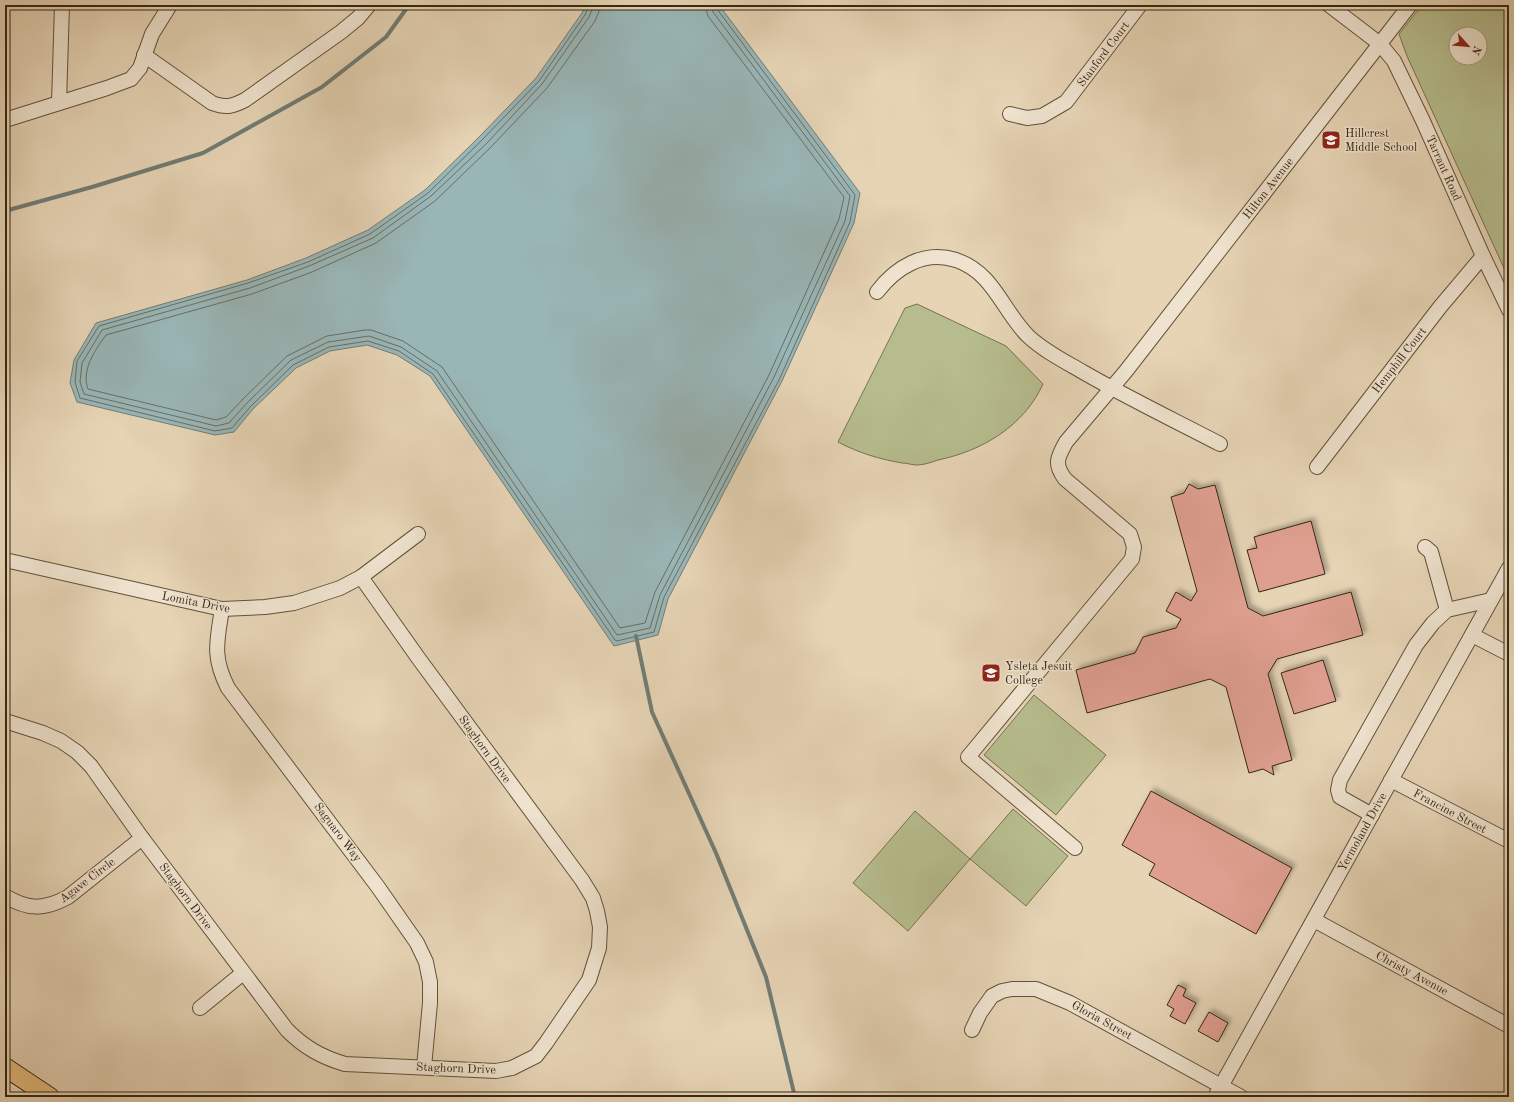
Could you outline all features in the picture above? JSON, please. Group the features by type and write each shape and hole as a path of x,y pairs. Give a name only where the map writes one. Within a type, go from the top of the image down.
{"main road":[{"path":"5,1067 50,1097"}],"street":[{"path":"59,103 62,5"},
{"path":"5,120 131,79 140,68 152,34 170,5"},
{"path":"144,55 212,103 224,107 234,105 245,100 341,32 358,18 369,5"},
{"name":"Stanford Court","path":"1010,114 1027,118 1042,116 1066,102 1140,5"},
{"name":"Tarrant Road","path":"1329,5 1380,44 1394,61 1509,310"},
{"name":"Hilton Avenue","path":"1075,848 968,757 1132,559 1134,547 1130,534 1065,479 1057,463 1059,454 1066,442 1126,371 1410,5"},
{"name":"Hemphill Court","path":"1317,467 1440,307 1483,256"},
{"path":"877,292 886,280 897,270 915,261 926,259 946,259 955,260 967,265 980,273 989,282 1012,318 1035,343 1042,348 1111,388 1220,444"},
{"name":"Lomita Drive","path":"5,560 222,609 265,608 294,603 340,588 361,577 418,534"},
{"path":"1425,547 1431,552 1448,610"},
{"name":"Yermoland Drive","path":"1218,1092 1509,568"},
{"name":"Staghorn Drive","path":"5,721 43,732 61,741 77,752 91,766 142,838 287,1030 310,1050 328,1059 345,1064 496,1071 512,1068 536,1056 589,980 599,948 600,927 597,911 593,898 582,880 419,659 361,577"},
{"path":"1372,815 1340,797 1338,790 1340,780 1416,644 1433,623 1448,610 1492,600"},
{"name":"Saguaro Way","path":"222,609 216,646 217,661 221,675 228,688 378,887 417,943 426,962 430,982 430,1003 424,1067"},
{"path":"1472,635 1509,654"},
{"name":"Francine Street","path":"1391,780 1509,842"},
{"name":"Agave Circle","path":"5,896 16,903 32,907 44,907 56,903 68,897 142,838"},
{"name":"Christy Avenue","path":"1314,920 1509,1026"},
{"path":"200,1008 244,972"},
{"name":"Gloria Street","path":"972,1030 980,1013 992,996 1002,991 1012,989 1036,989 1070,1003 1218,1092 1241,1097"}],"green space":[{"path":"1422,5 1509,5 1509,279 1407,56 1399,34"},
{"path":"917,304 1006,346 1043,384 1035,399 1025,412 1013,424 986,443 954,456 917,465 877,457 838,442 905,308"},
{"path":"1034,695 1106,755 1056,815 984,755"},
{"path":"1013,809 1068,856 1026,906 970,859"},
{"path":"915,811 970,859 908,931 853,883"}],"water":[{"path":"586,5 719,5 860,193 854,223 782,381 668,599 658,635 614,646 430,376 397,355 367,345 330,351 296,368 253,409 234,432 215,435 77,402 70,383 74,360 96,323 247,280 306,258 368,230 425,190 480,136 536,78 582,13"}],"building":[{"path":"1189,484 1198,489 1215,485 1248,608 1263,616 1351,592 1363,635 1277,659 1268,674 1292,760 1272,766 1274,775 1263,769 1249,773 1226,687 1210,679 1087,713 1076,670 1135,653 1143,637 1176,628 1181,619 1166,611 1176,592 1191,601 1197,591 1171,497 1184,493"},
{"path":"1311,521 1325,574 1259,592 1247,550 1257,548 1254,537"},
{"path":"1323,660 1336,701 1294,714 1281,673"},
{"path":"1151,791 1292,868 1256,934 1149,875 1155,864 1122,845"},
{"path":"1178,985 1186,989 1183,996 1196,1003 1185,1024 1170,1016 1174,1009 1167,1005"},
{"path":"1209,1012 1228,1023 1218,1042 1198,1031"}],"waterway":[{"path":"5,211 92,187 203,153 322,87 386,37 409,5"},
{"path":"636,636 652,712 716,853 766,977 795,1097"}],"place":[{"name":"Hillcrest Middle School","path":"1331,140"},
{"name":"Ysleta Jesuit College","path":"991,673"}]}
